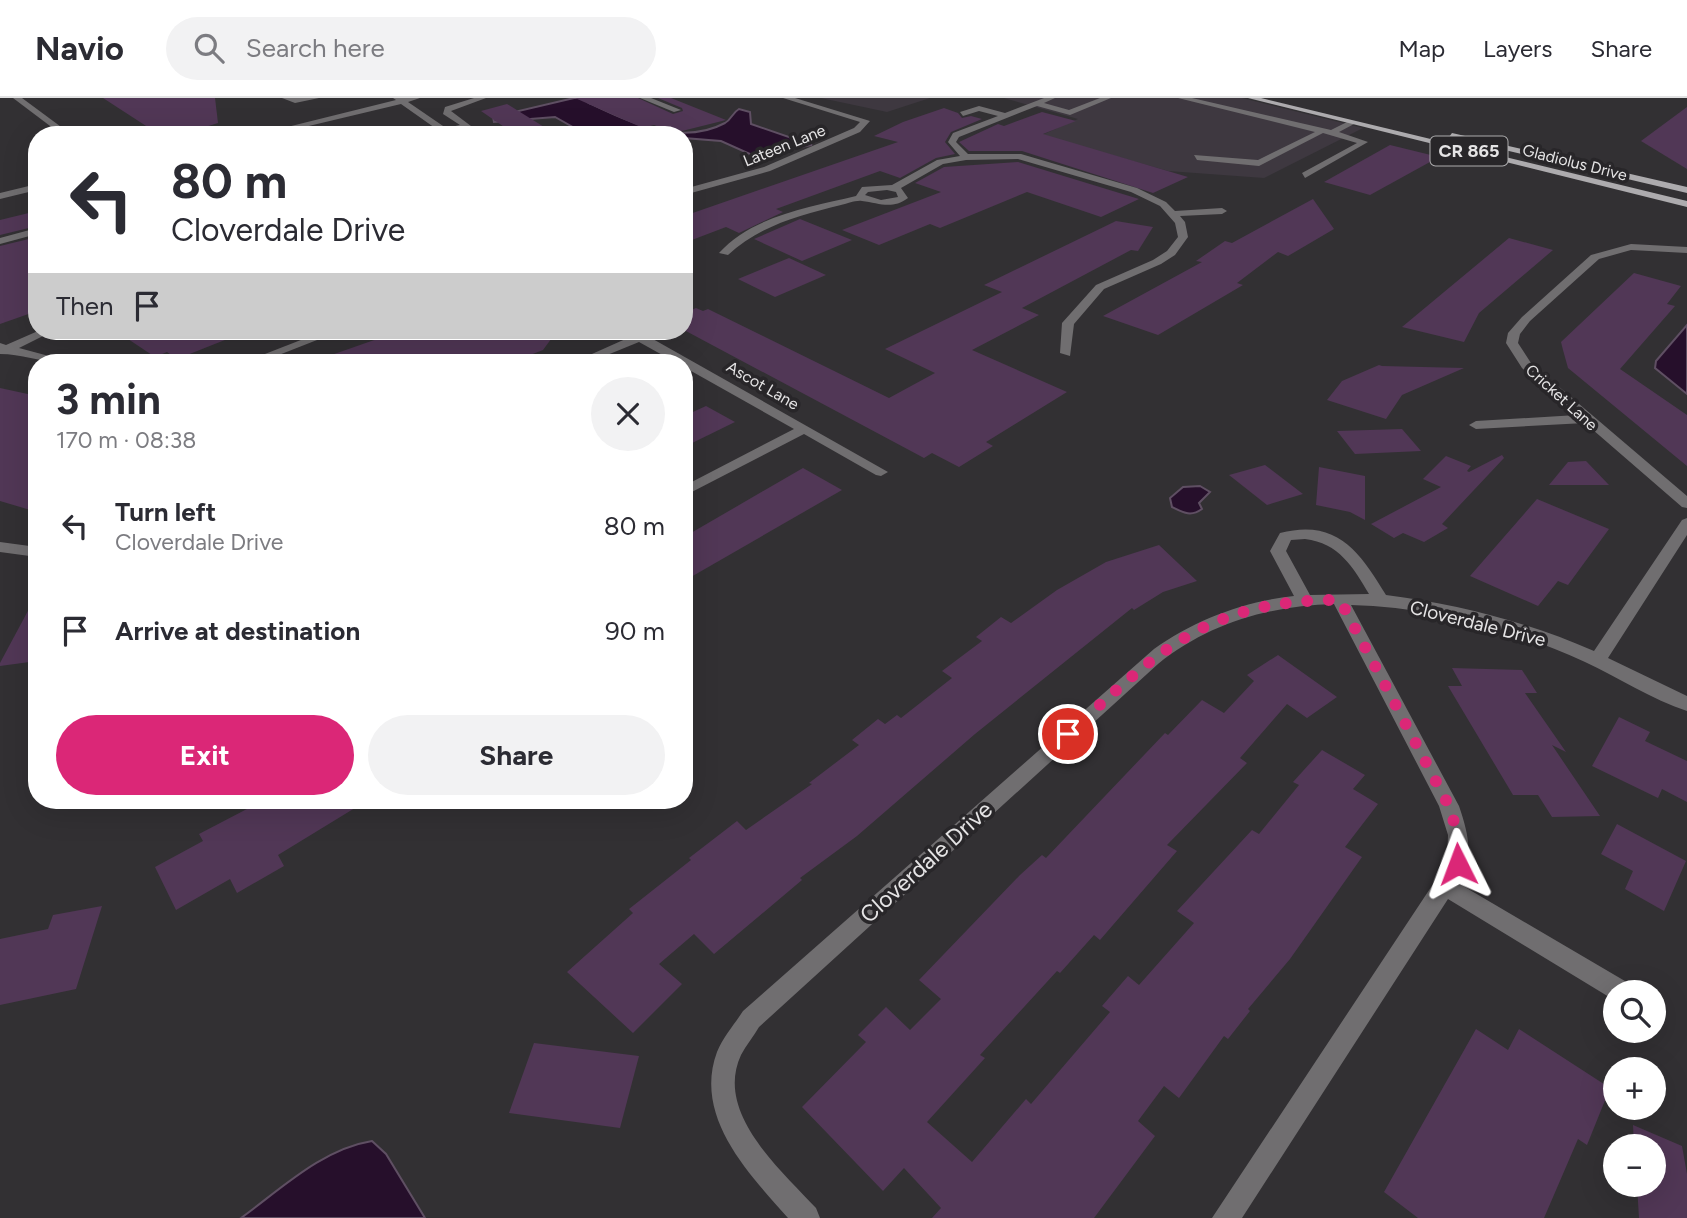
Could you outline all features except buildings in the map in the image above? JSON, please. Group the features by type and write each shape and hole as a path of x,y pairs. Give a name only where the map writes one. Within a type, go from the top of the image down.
{"main road":[{"name":"Gladiolus Drive","path":"1252,98 1687,204"},
{"path":"1298,98 1311,101"},
{"name":"Gladiolus Drive","path":"1440,132 1687,190"}],"street":[{"path":"17,98 54,126"},
{"path":"286,98 295,101 315,98"},
{"path":"303,126 416,98"},
{"path":"467,126 446,112 456,105 482,98"},
{"path":"644,98 677,110"},
{"name":"Lateen Lane","path":"693,190 790,160 856,130 866,121 788,98"},
{"path":"1023,98 1070,113 1107,98"},
{"path":"966,157 952,142 956,135 978,124 1051,98"},
{"path":"1182,98 1364,142 1305,175"},
{"path":"400,100 438,126"},
{"path":"978,124 964,117 979,108 1004,115"},
{"path":"1332,133 1351,122"},
{"path":"1197,157 1259,163 1319,133"},
{"path":"894,188 940,162 966,157 1018,156 1050,163 1134,190 1163,204 1180,222 1183,237 1171,253 1100,287 1068,323 1066,353"},
{"path":"693,182 704,187"},
{"path":"724,253 747,234 818,208 862,198 885,203 903,198 903,192 894,188 872,187 861,192 862,198"},
{"path":"0,196 28,189"},
{"path":"1171,214 1222,211"},
{"path":"0,241 28,233"},
{"name":"Cricket Lane","path":"1687,250 1631,247 1603,253 1587,262 1514,333 1512,344 1521,359 1585,419 1687,504"},
{"path":"2,350 28,339"},
{"path":"272,354 310,340"},
{"path":"595,354 622,340"},
{"name":"Ascot Lane","path":"645,340 670,354"},
{"path":"2,350 28,356"},
{"name":"Ascot Lane","path":"693,367 881,472"},
{"path":"1476,425 1585,419"},
{"path":"693,487 804,429"},
{"path":"1597,660 1687,523"},
{"path":"1304,600 1278,551 1285,536 1310,531 1338,540 1355,557 1382,602"},
{"path":"0,547 28,551"},
{"name":"Cloverdale Drive","path":"806,1218 737,1137 722,1097 728,1055 751,1020 1169,646 1194,631 1244,611 1304,600 1425,606 1523,631 1597,660 1687,704"},
{"path":"1226,1218 1447,887 1458,864 1458,835 1449,806 1340,600"},
{"path":"1447,887 1603,981"}],"shaded area":[{"path":"574,98 594,98 589,103 645,126 571,126 555,117 494,122 493,117"},
{"path":"821,98 930,98 887,112"},
{"path":"1004,98 1242,98 1363,128 1264,178 1168,171 1042,135 1078,119"},
{"path":"739,109 750,112 751,124 812,145 752,155 721,141 693,139 693,132 725,123"},
{"path":"1687,325 1687,394 1655,368 1656,361"},
{"path":"1200,486 1210,492 1199,503 1202,509 1187,513 1172,507 1170,498 1183,487"},
{"path":"372,1141 386,1154 425,1218 241,1218 319,1161 354,1145"}],"route":[{"path":"1068,734 1127,680 1169,646 1194,631 1244,611 1273,604 1304,600 1340,600 1449,806 1458,835 1458,864"}]}
